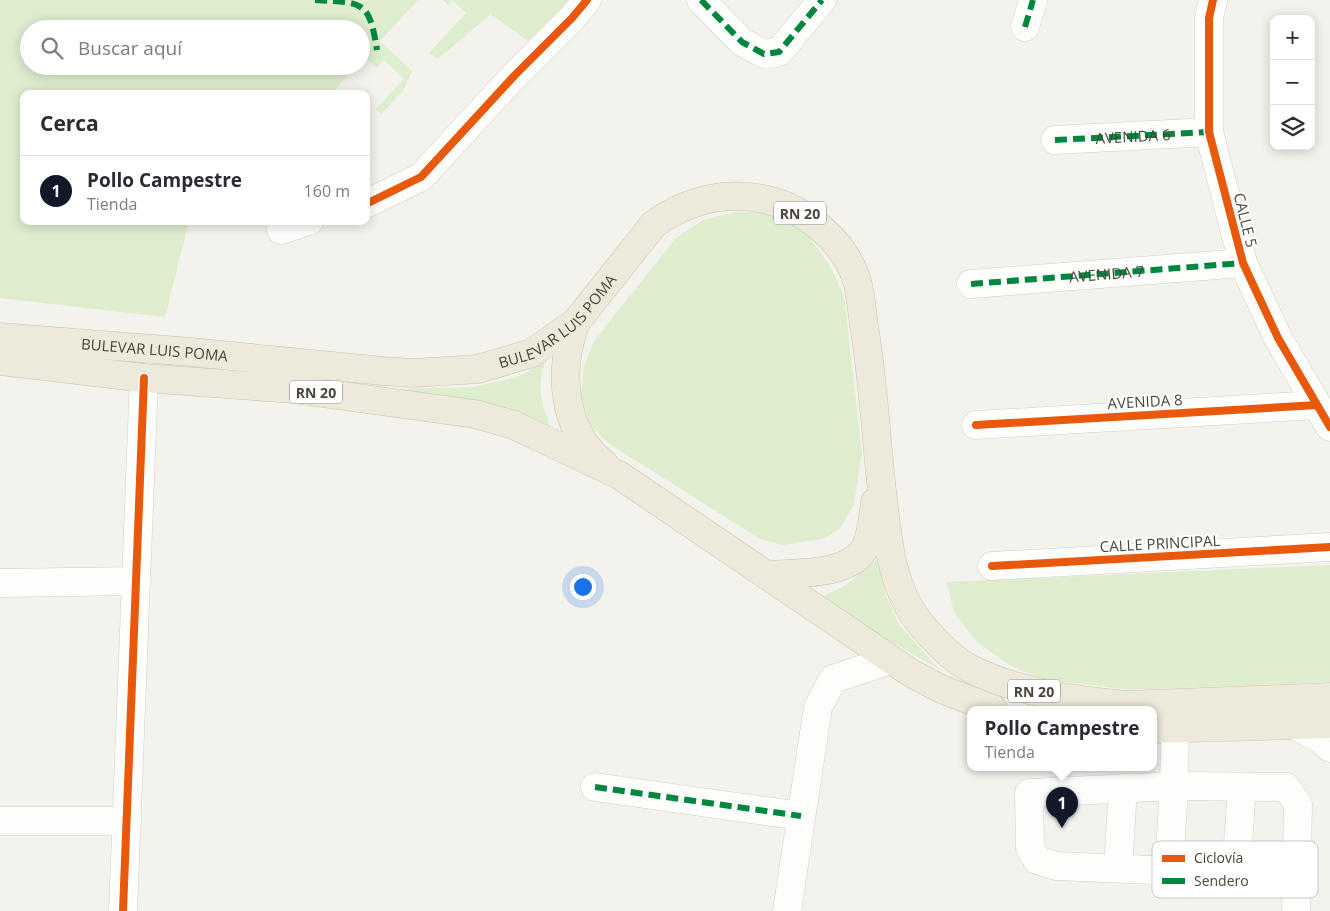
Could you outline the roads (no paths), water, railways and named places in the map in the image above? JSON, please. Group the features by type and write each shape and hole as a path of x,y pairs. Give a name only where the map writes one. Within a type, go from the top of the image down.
{"highway":[{"name":"BULEVAR LUIS POMA","path":"0,337 191,352 413,373 463,371 494,366 532,353 576,322 654,224 680,207 712,198 755,197 802,214 827,235 847,260 856,280 871,367 880,470"},
{"path":"576,322 568,342 564,364 568,407 576,427 588,446 602,462 619,476"},
{"path":"144,378 146,370 152,362 191,352"},
{"name":"BULEVAR LUIS POMA","path":"0,361 144,378 293,390 475,414 514,425 619,476 769,575"},
{"path":"769,575 827,570 849,563 860,556 867,544 872,524 880,470"},
{"name":"RN 20","path":"880,470 889,546 894,570 908,605 919,621 950,655 970,669 1016,687 1128,705 1330,696"},
{"name":"RN 20","path":"769,575 890,660 941,689 985,706"},
{"path":"1164,729 1330,724"}],"street":[{"path":"370,202 421,176 466,126 572,18 587,0"},
{"path":"702,0 742,42 764,54 779,52 822,0"},
{"path":"1025,27 1034,0"},
{"name":"CALLE 5","path":"1213,0 1209,18 1209,132 1243,263 1278,338 1323,416"},
{"name":"AVENIDA 6","path":"1054,140 1209,132"},
{"path":"281,230 297,225"},
{"name":"AVENIDA 7","path":"971,284 1243,263"},
{"path":"123,911 144,378"},
{"name":"AVENIDA 8","path":"976,425 1323,416"},
{"name":"CALLE PRINCIPAL","path":"992,566 1330,547"},
{"path":"0,583 137,581"},
{"path":"786,911 818,707 833,679 890,660"},
{"path":"1296,726 1319,738 1330,748"},
{"path":"1164,729 1174,786 1171,841"},
{"path":"1152,869 1056,866 1036,860 1030,848 1029,794 1174,786 1286,787 1298,804 1296,841"},
{"path":"594,787 801,816"},
{"path":"1238,841 1242,787"},
{"path":"1118,868 1123,788"},
{"path":"0,820 127,821"},
{"path":"1296,898 1296,911"}],"place":[{"name":"Pollo Campestre","path":"1062,828"}]}
